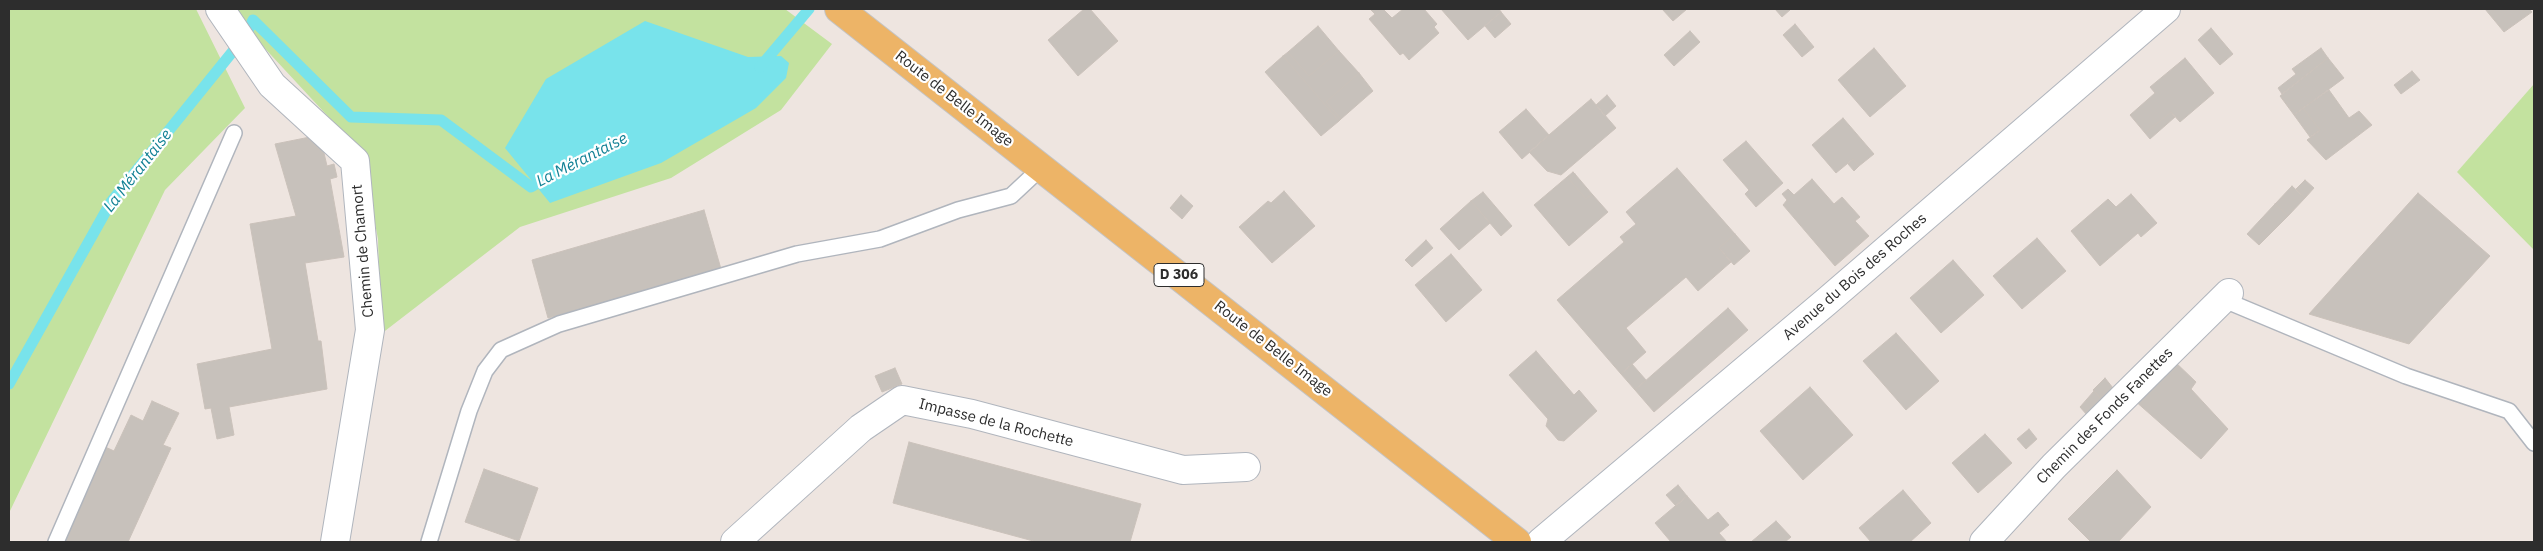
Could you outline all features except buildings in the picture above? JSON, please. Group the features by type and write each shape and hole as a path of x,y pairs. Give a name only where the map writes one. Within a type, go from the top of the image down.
{"main road":[{"name":"Route de Belle Image","path":"840,9 1517,542"}],"street":[{"name":"Chemin de Chamort","path":"220,9 272,85 355,161 370,330 335,542"},
{"name":"Avenue du Bois des Roches","path":"1541,542 1833,296 2166,9"},
{"name":"Chemin des Fonds Fanettes","path":"1984,542 2054,466 2225,296"},
{"name":"Impasse de la Rochette","path":"735,542 861,428 902,400 972,414 1183,470 1246,467"}],"lane":[{"path":"56,542 234,133"},
{"path":"429,542 472,403 484,371 501,350 559,324 797,254 880,239 958,210 1011,196 1042,167"},
{"path":"2225,296 2406,376 2509,411 2534,443"}],"green space":[{"path":"9,9 196,9 245,108 165,190 9,513"},
{"path":"234,9 785,9 832,44 781,110 671,178 520,227 381,334 378,239 361,152 245,27"},
{"path":"2534,84 2534,250 2457,172"}],"water":[{"path":"645,21 748,57 781,56 789,63 786,78 756,108 661,163 550,203 505,148 546,79"}],"waterway":[{"name":"La Mérantaise","path":"760,67 809,9"},
{"name":"La Mérantaise","path":"9,384 111,202 246,35 253,20 351,117 441,120 531,187 549,177"}]}
